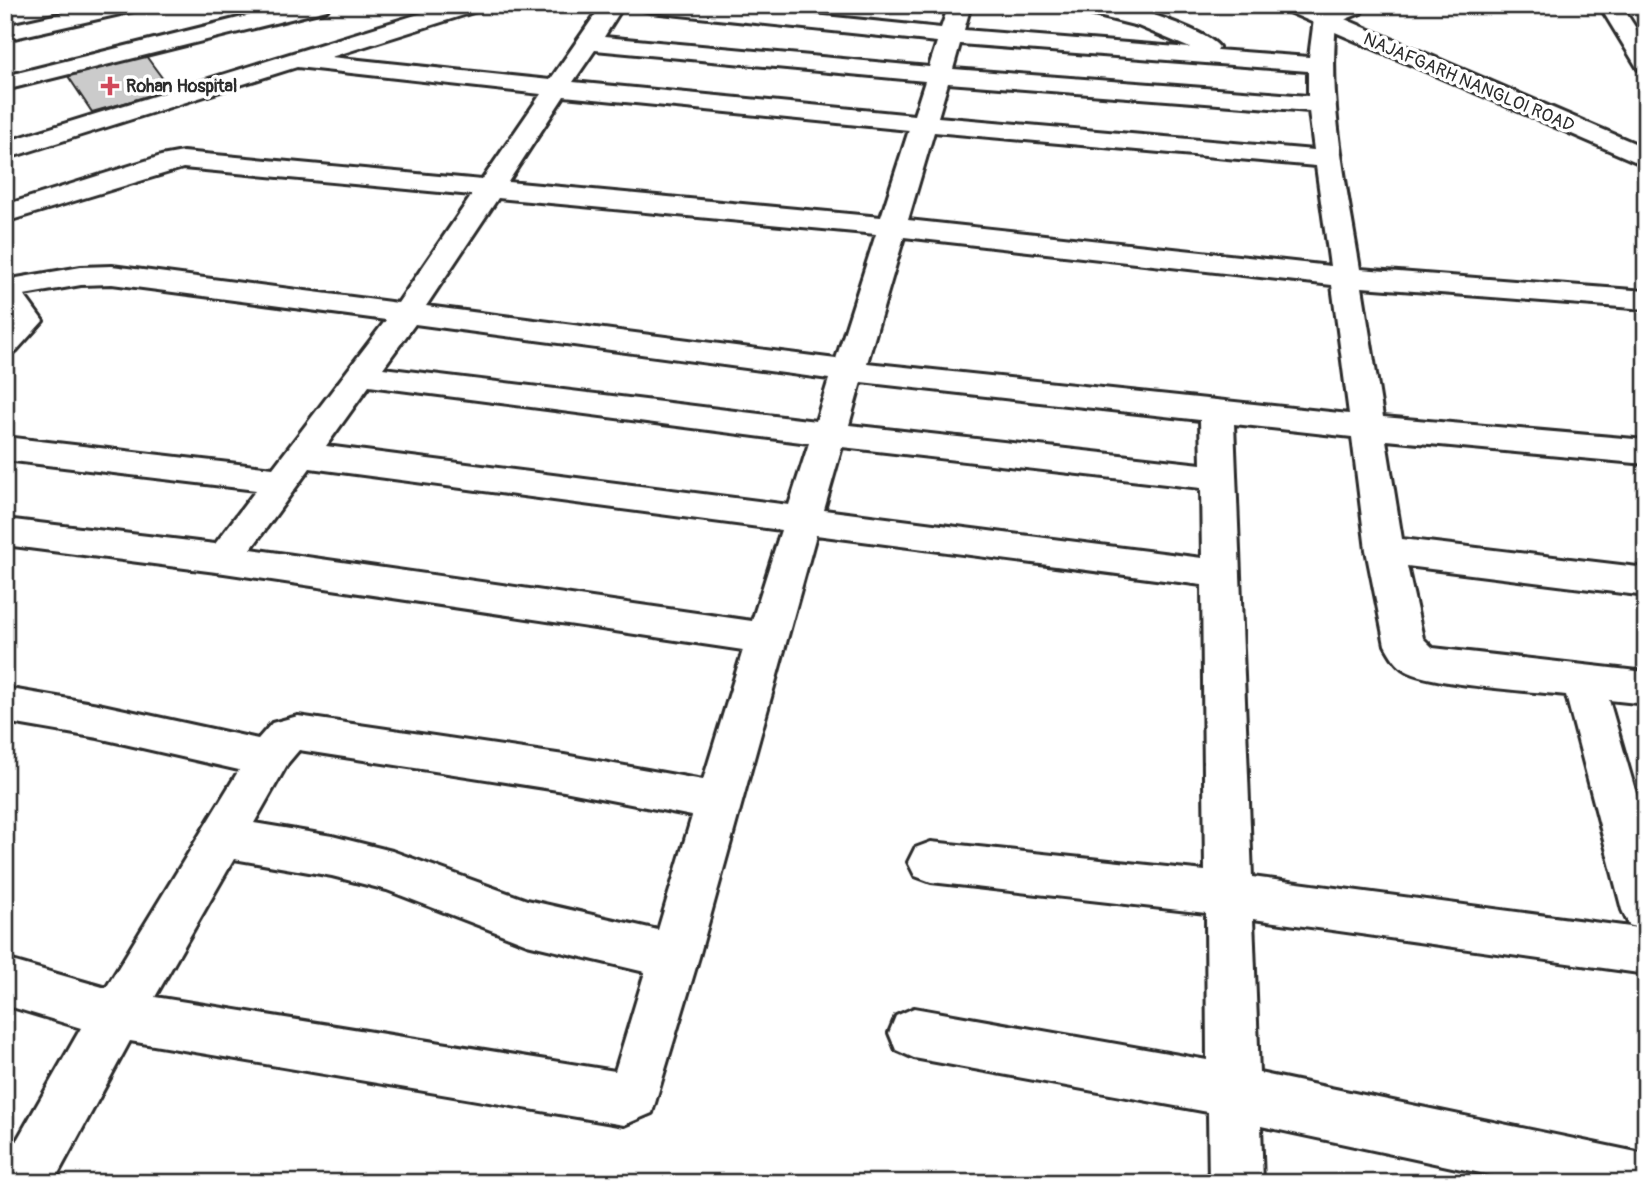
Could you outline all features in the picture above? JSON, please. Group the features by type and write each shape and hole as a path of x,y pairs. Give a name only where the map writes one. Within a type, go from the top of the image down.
{"street":[{"path":"5,33 130,5"},
{"path":"5,83 319,5"},
{"path":"5,151 472,5"},
{"path":"225,559 406,314 554,89 613,5"},
{"path":"5,982 117,1015 624,1099 634,1095 766,638 960,5"},
{"path":"1082,5 1145,18 1227,58"},
{"name":"NAJAFGARH NANGLOI ROAD","path":"1292,5 1341,11 1518,78"},
{"path":"1610,5 1646,64"},
{"path":"668,6 951,36 1320,65"},
{"path":"1341,11 1320,65 1321,104 1365,427 1385,550 1405,645 1420,660 1434,664 1646,688"},
{"name":"NAJAFGARH NANGLOI ROAD","path":"1341,11 1646,158"},
{"path":"587,42 938,75 1321,104"},
{"path":"155,45 197,91"},
{"path":"296,60 554,89 924,125 1329,159"},
{"path":"5,214 183,160 893,227 1344,277 1646,300"},
{"path":"5,344 27,321 5,289 80,276 112,275 849,371 1365,427 1646,452"},
{"path":"361,375 830,434 1218,478"},
{"path":"1217,411 1236,1183"},
{"path":"5,448 292,468 803,520 1221,574"},
{"path":"5,532 225,559 766,638"},
{"path":"1385,550 1646,582"},
{"path":"1583,681 1646,910"},
{"path":"5,705 268,759"},
{"path":"23,1183 117,1015 268,759 287,735 298,733 564,773 719,803"},
{"path":"223,837 332,856 392,871 468,902 527,922 675,957"},
{"path":"931,862 1229,895 1646,952"},
{"path":"914,1033 1210,1086 1235,1094 1646,1181"}],"building":[{"path":"795,5 837,5 831,20 790,16"},
{"path":"146,56 171,90 92,112 68,76"}],"place":[{"name":"Rohan Hospital","path":"110,86"}]}
